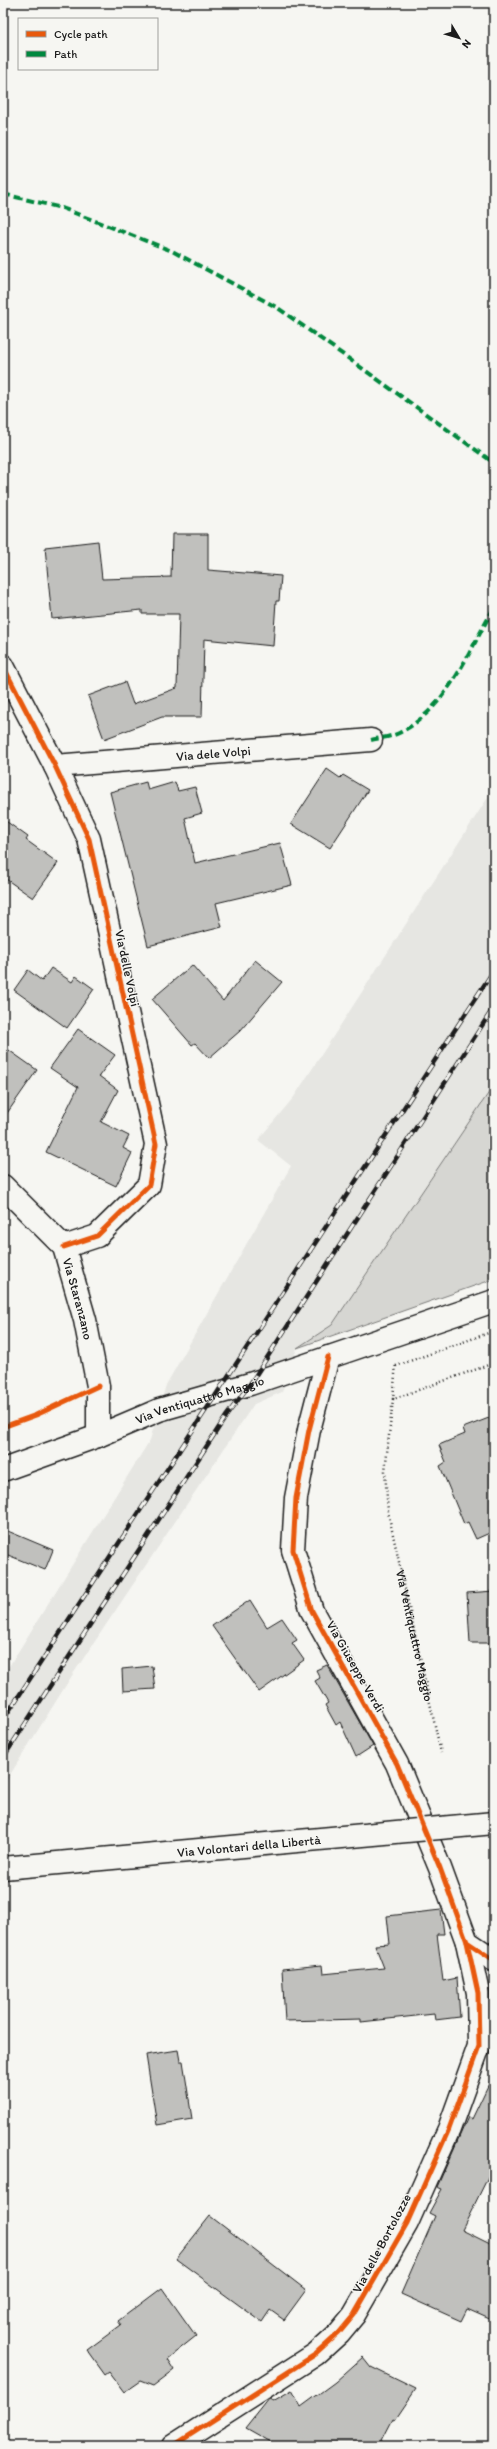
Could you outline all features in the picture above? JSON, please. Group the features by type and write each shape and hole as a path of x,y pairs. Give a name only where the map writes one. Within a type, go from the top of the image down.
{"street":[{"name":"Via delle Volpi","path":"3,666 55,766 89,839 156,1144 149,1185 97,1236 64,1247"},
{"name":"Via dele Volpi","path":"55,766 371,740"},
{"name":"Via Staranzano","path":"3,1186 64,1247 85,1320 98,1386 98,1436"},
{"name":"Via Ventiquattro Maggio","path":"3,1470 98,1436 159,1410 250,1384 494,1301"},
{"name":"Via Giuseppe Verdi","path":"328,1357 309,1430 296,1498 293,1550 312,1611 361,1696 397,1764 440,1868 467,1942"},
{"name":"Via Volontari della Libertà","path":"3,1868 494,1823"},
{"path":"467,1942 494,1960"},
{"name":"Via delle Bortolozze","path":"173,2446 316,2354 339,2333 362,2302 407,2223 449,2129 479,2046 478,1993 467,1942"}],"path":[{"path":"396,1366 494,1331"},
{"path":"393,1399 494,1363"}],"shaded area":[{"path":"494,788 494,1087 332,1325 297,1348 282,1392 254,1404 73,1674 3,1786 3,1676 150,1440 166,1385 291,1166 258,1140 294,1097"},
{"path":"494,1085 494,1279 297,1348 332,1325"}],"building":[{"path":"172,534 208,534 208,570 281,576 279,601 276,601 273,646 204,639 202,717 162,717 104,739 88,696 125,682 133,704 177,688 179,614 142,614 142,610 52,619 45,547 98,541 102,579 171,577"},
{"path":"327,769 340,778 343,775 368,790 330,848 291,824"},
{"path":"146,782 148,790 175,782 178,791 195,787 202,813 185,818 195,863 280,843 292,885 216,903 222,927 148,946 110,792"},
{"path":"3,819 28,837 26,840 58,863 33,898 3,877"},
{"path":"255,960 282,982 240,1031 209,1058 195,1043 192,1045 152,999 192,965 223,1001"},
{"path":"51,968 72,982 76,976 94,989 67,1028 14,990 28,970 42,981"},
{"path":"78,1029 115,1055 99,1076 118,1090 101,1122 129,1136 123,1148 132,1153 116,1186 46,1152 78,1087 50,1068"},
{"path":"3,1046 37,1070 3,1119"},
{"path":"494,1416 494,1531 476,1539 468,1522 464,1524 440,1466 446,1462 439,1445 465,1434 463,1428"},
{"path":"3,1529 53,1550 45,1570 3,1553"},
{"path":"494,1591 494,1643 470,1643 467,1593"},
{"path":"250,1600 267,1627 282,1618 297,1640 292,1643 304,1660 259,1692 212,1626"},
{"path":"327,1665 373,1746 356,1757 340,1722 336,1725 325,1705 328,1703 315,1681 320,1678 316,1670"},
{"path":"152,1666 155,1689 123,1691 122,1669"},
{"path":"441,1910 444,1934 437,1934 443,1981 457,1978 460,2017 435,2020 434,2014 361,2022 361,2019 285,2021 282,1969 322,1965 323,1974 384,1968 375,1945 390,1944 387,1916"},
{"path":"178,2050 180,2061 183,2061 192,2119 157,2125 146,2055"},
{"path":"494,2073 494,2165 462,2230 494,2246 494,2321 467,2309 461,2321 401,2294 435,2216 429,2213 442,2189 437,2187 468,2117 472,2119"},
{"path":"210,2216 306,2290 284,2320 270,2310 262,2322 176,2259"},
{"path":"162,2288 196,2336 167,2359 174,2370 153,2386 140,2381 124,2392 109,2372 105,2375 87,2350 121,2325 118,2321"},
{"path":"363,2357 371,2367 416,2389 395,2420 393,2419 379,2446 278,2446 246,2428 269,2399 273,2401 292,2390 301,2407 335,2382"}],"railway":[{"path":"3,1720 494,970"},
{"path":"3,1758 227,1415 250,1384 494,1007"}],"marked path":[{"path":"3,194 62,208 172,251 278,308 494,463"},
{"path":"371,740 401,732 432,708 466,660 494,608"}],"cycle path":[{"path":"3,666 55,766 89,839 156,1144 149,1185 97,1236 64,1247"},
{"path":"328,1357 309,1430 296,1498 293,1550 312,1611 397,1764 440,1868 467,1942 494,1960"},
{"path":"3,1427 36,1415 98,1386"},
{"path":"173,2446 316,2354 339,2333 354,2315 407,2223 449,2129 479,2046 478,1993 467,1942"}]}
